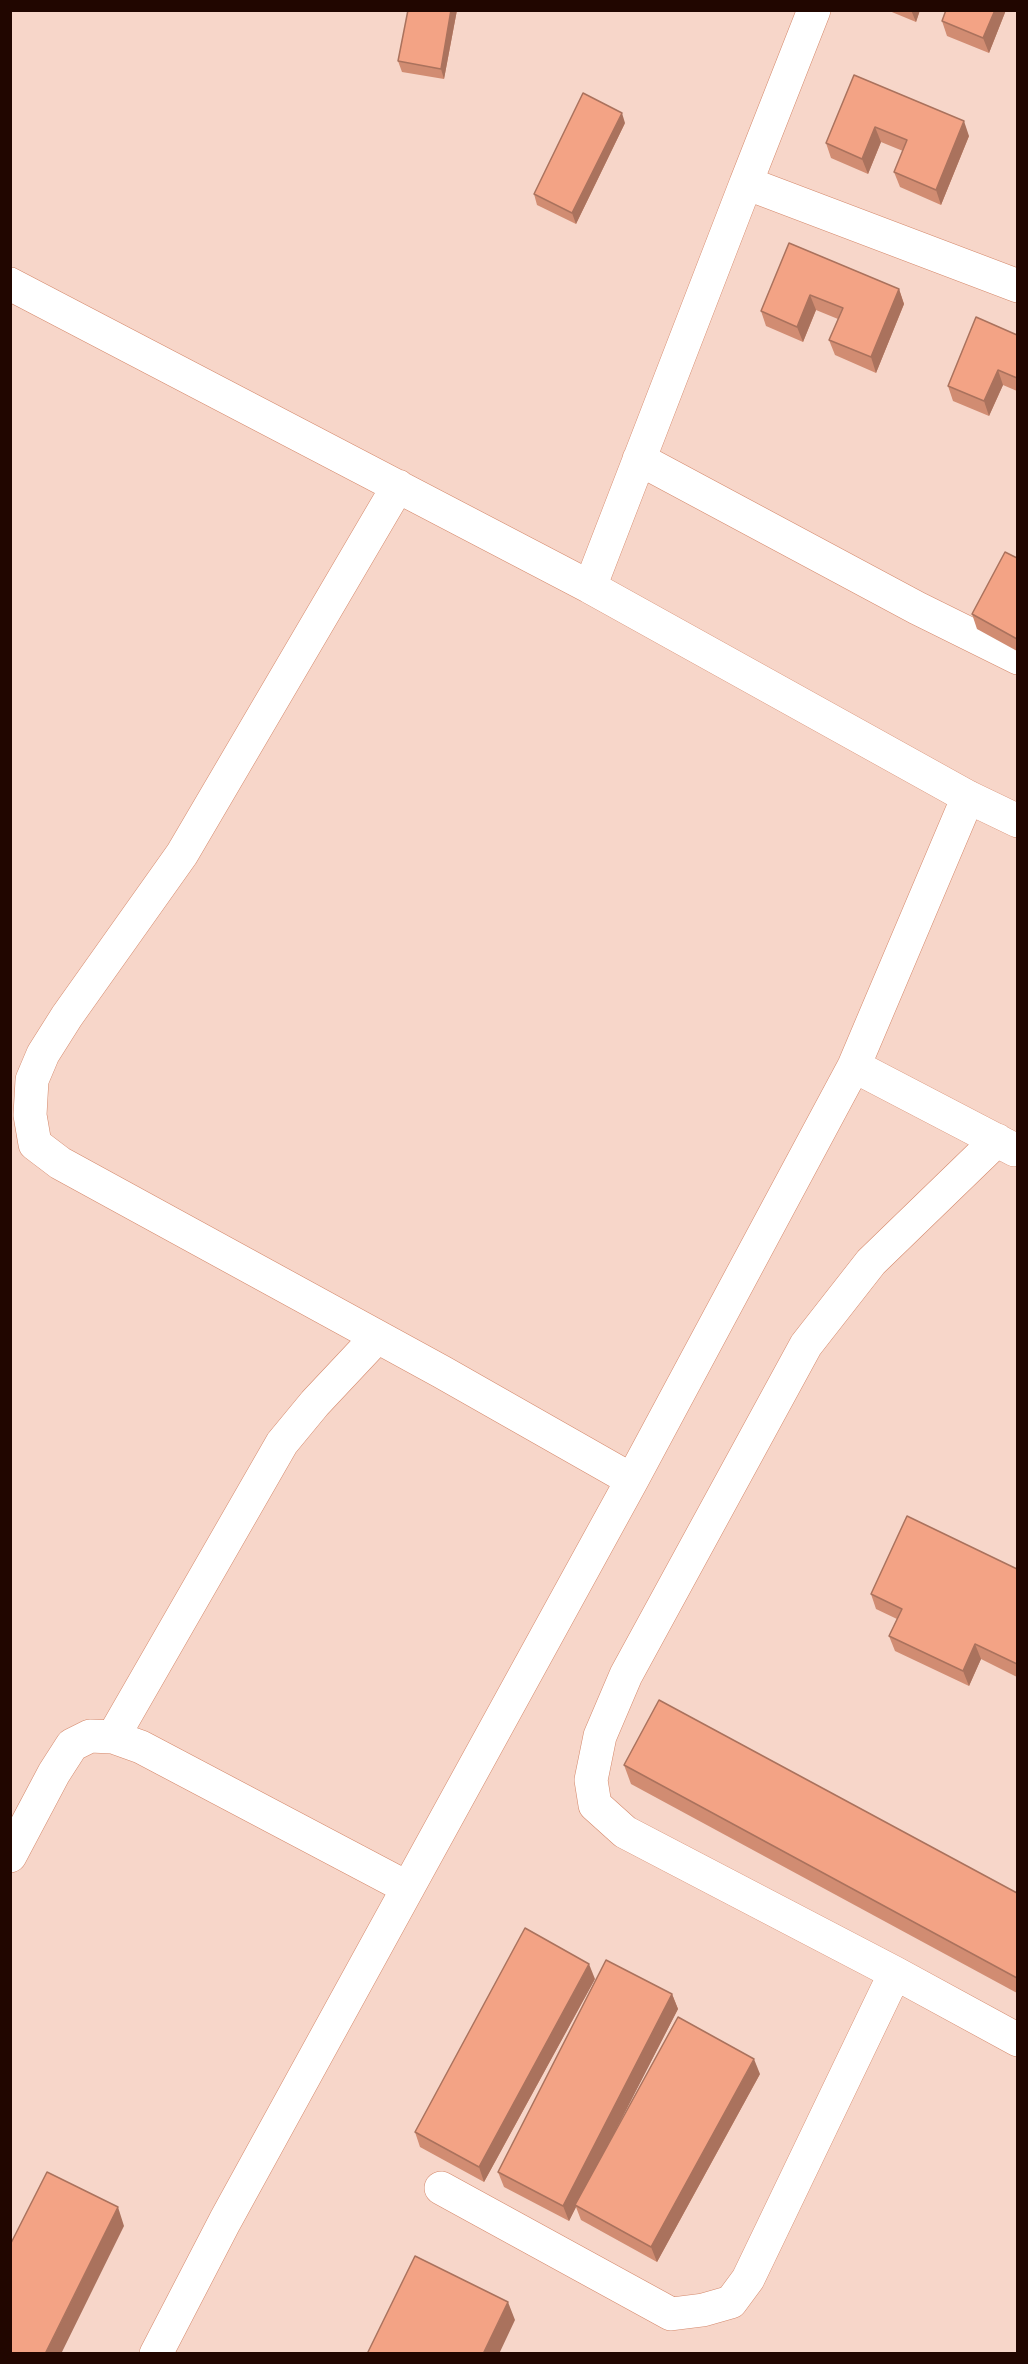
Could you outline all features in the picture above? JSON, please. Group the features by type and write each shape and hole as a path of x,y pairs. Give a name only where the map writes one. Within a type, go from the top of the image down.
{"street":[{"path":"590,587 813,11"},
{"path":"746,183 1017,286"},
{"path":"10,284 590,587 968,797 1017,821"},
{"path":"639,459 917,608 1017,658"},
{"path":"398,486 182,854 43,1054 32,1080 30,1115 35,1144 60,1163 377,1336 632,1480"},
{"path":"156,2354 225,2221 632,1480 855,1066 968,797"},
{"path":"855,1066 1007,1146 871,1262 806,1345 626,1675 600,1736 591,1780 595,1805 625,1832 895,1973 1017,2040"},
{"path":"112,1737 282,1443 315,1403 377,1336"},
{"path":"10,1856 54,1773 72,1745 90,1736 112,1737 141,1747 408,1888"},
{"path":"441,2188 671,2314 703,2310 731,2302 748,2279 895,1973"}],"building":[{"path":"408,10 451,10 441,69 398,61"},
{"path":"946,10 995,10 983,38 942,21"},
{"path":"854,75 964,121 936,190 894,172 907,140 875,127 862,159 826,143"},
{"path":"583,93 622,113 572,213 534,194"},
{"path":"789,243 899,289 871,357 829,340 843,308 810,295 797,327 761,311"},
{"path":"976,317 1017,335 1017,378 998,370 984,401 948,386"},
{"path":"1005,552 1017,558 1017,639 972,614"},
{"path":"907,1516 1017,1569 1017,1664 975,1644 963,1671 889,1636 902,1609 871,1594"},
{"path":"659,1700 1017,1893 1017,1978 624,1765"},
{"path":"525,1928 589,1964 479,2167 415,2132"},
{"path":"606,1960 672,1994 563,2206 498,2172"},
{"path":"678,2017 754,2059 651,2247 575,2205"},
{"path":"47,2172 118,2207 45,2354 10,2354 10,2245"},
{"path":"415,2256 508,2302 483,2354 367,2354"}]}
